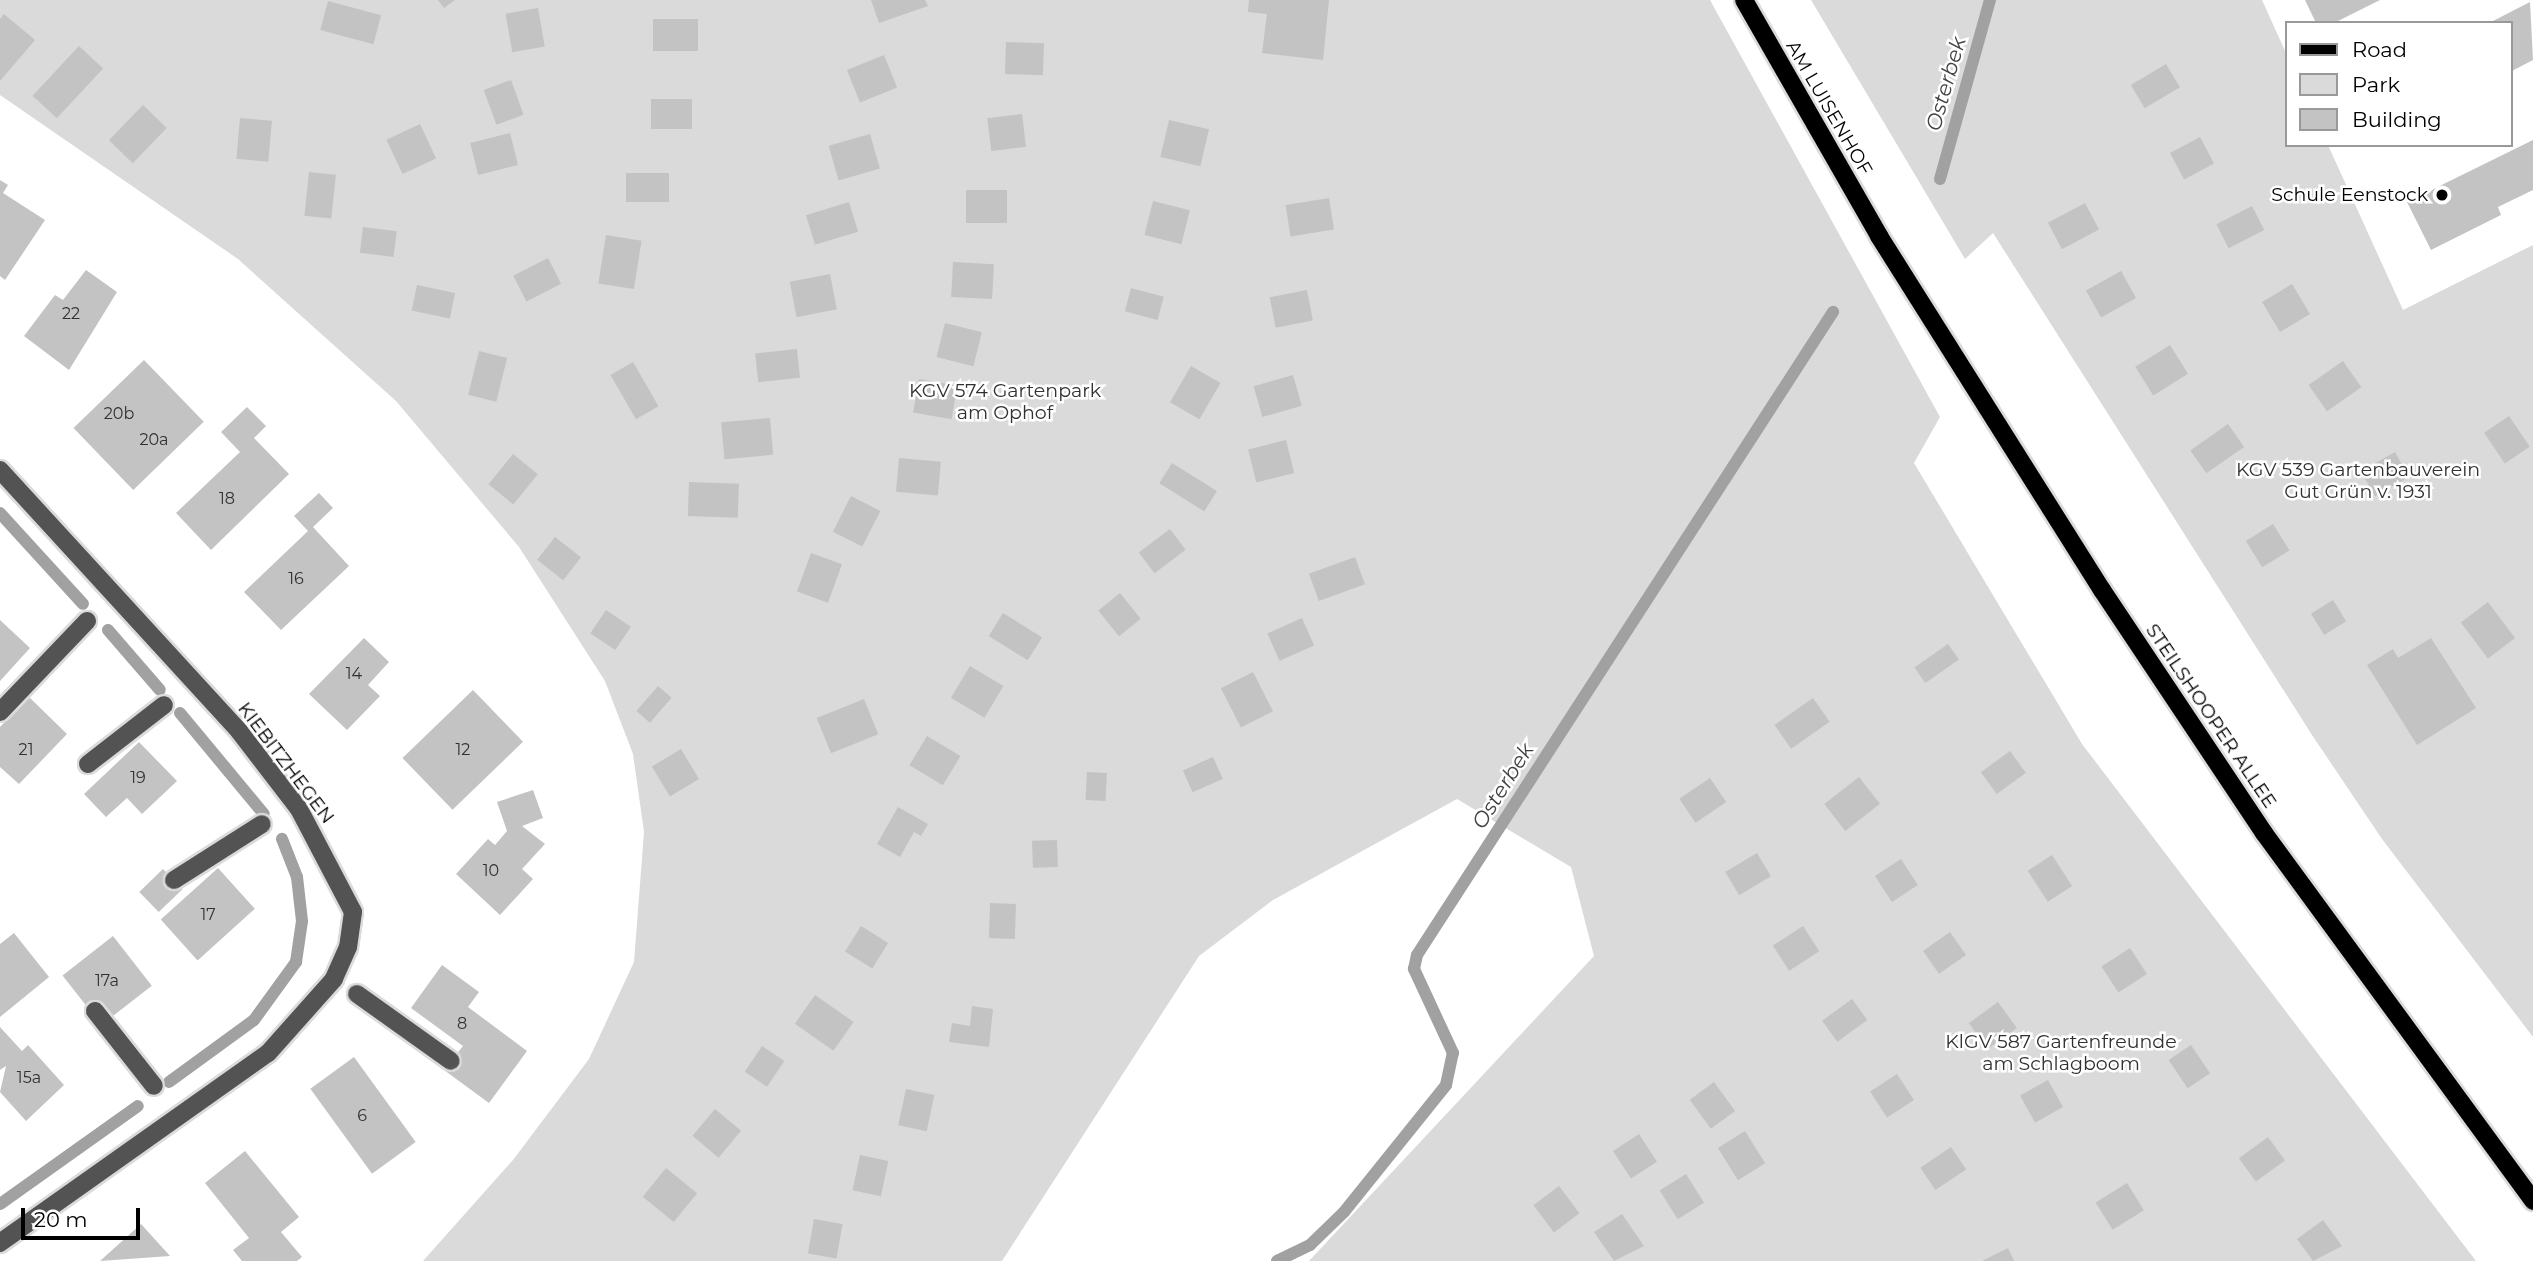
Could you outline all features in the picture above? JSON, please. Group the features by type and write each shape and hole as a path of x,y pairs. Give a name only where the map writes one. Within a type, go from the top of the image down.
{"main road":[{"name":"AM LUISENHOF","path":"1744,0 1879,236"},
{"name":"STEILSHOOPER ALLEE","path":"1879,236 2264,833 2533,1201"}],"street":[{"name":"KIEBITZHEGEN","path":"0,470 239,732 299,809 353,912 348,947 334,979 268,1053 0,1243"},
{"path":"0,712 87,621"},
{"path":"88,764 164,705"},
{"path":"174,880 262,824"},
{"path":"357,993 451,1061"},
{"path":"95,1010 154,1086"}],"green space":[{"path":"0,0 1710,0 1940,417 1914,463 2082,744 2476,1261 1309,1261 1594,956 1571,867 1457,799 1273,900 1199,956 1002,1261 423,1261 513,1160 589,1059 634,962 644,832 633,754 605,681 519,547 396,401 238,259 0,95"},
{"name":"KGV 539 Gartenbauverein Gut Grün v. 1931","path":"1811,0 2262,0 2284,49 2284,147 2329,147 2403,310 2533,245 2533,1037 2382,839 2312,735 1993,233 1965,259"}],"building":[{"path":"438,0 455,0 444,8"},
{"path":"871,0 925,0 928,6 879,23"},
{"path":"1249,0 1329,0 1323,60 1262,53 1267,14 1248,12"},
{"path":"2305,0 2380,0 2338,21 2315,21"},
{"path":"328,1 381,15 373,44 320,30"},
{"path":"2530,2 2533,60 2512,71 2512,21 2493,21"},
{"path":"538,8 545,46 512,52 506,14"},
{"path":"4,14 35,40 0,81 0,19"},
{"path":"653,19 698,19 698,51 653,51"},
{"path":"1006,42 1044,43 1043,75 1005,74"},
{"path":"79,46 103,69 57,118 33,96"},
{"path":"884,55 897,87 860,102 847,70"},
{"path":"2166,64 2180,87 2145,108 2131,85"},
{"path":"511,80 524,115 496,125 484,90"},
{"path":"651,99 692,99 692,129 651,129"},
{"path":"143,105 167,128 133,163 109,140"},
{"path":"1022,114 1026,147 991,151 987,118"},
{"path":"240,118 272,121 268,162 236,159"},
{"path":"1169,120 1209,129 1200,166 1160,157"},
{"path":"420,124 436,158 403,174 386,140"},
{"path":"510,133 518,165 478,175 470,143"},
{"path":"870,134 880,169 839,180 829,146"},
{"path":"2200,137 2214,163 2184,179 2170,153"},
{"path":"2533,140 2533,190 2498,207 2501,215 2431,250 2407,202"},
{"path":"309,172 336,175 331,219 304,216"},
{"path":"626,173 669,173 669,202 626,202"},
{"path":"0,180 8,185 3,193 45,220 5,280 0,276"},
{"path":"966,190 1007,190 1007,223 966,223"},
{"path":"1329,198 1334,230 1291,236 1286,205"},
{"path":"1153,201 1190,210 1181,244 1145,235"},
{"path":"849,202 858,232 815,245 806,215"},
{"path":"2085,203 2099,229 2062,249 2048,223"},
{"path":"2252,206 2264,230 2229,248 2216,224"},
{"path":"363,227 397,231 394,257 360,253"},
{"path":"606,235 642,241 634,289 598,283"},
{"path":"548,258 561,284 526,302 513,276"},
{"path":"953,262 994,264 992,299 951,297"},
{"path":"86,270 117,292 69,370 24,336 55,295 63,300"},
{"path":"2121,271 2136,298 2101,318 2086,290"},
{"path":"830,274 837,309 797,317 790,282"},
{"path":"2292,284 2310,314 2280,332 2262,302"},
{"path":"417,285 455,293 450,319 412,310"},
{"path":"1131,288 1164,297 1158,320 1125,311"},
{"path":"1307,290 1313,320 1276,328 1270,297"},
{"path":"945,323 982,332 973,366 937,357"},
{"path":"2170,345 2188,374 2153,396 2135,367"},
{"path":"797,349 800,378 758,382 755,353"},
{"path":"479,351 507,358 496,402 468,395"},
{"path":"144,360 204,422 133,490 74,428"},
{"path":"2343,361 2361,387 2327,411 2309,385"},
{"path":"633,362 658,406 636,419 610,375"},
{"path":"1191,366 1220,383 1199,419 1170,402"},
{"path":"1293,375 1302,406 1262,417 1254,386"},
{"path":"919,379 957,386 952,419 913,412"},
{"path":"247,407 266,426 254,438 289,474 211,550 176,513 240,452 221,432"},
{"path":"2509,416 2530,447 2505,463 2484,433"},
{"path":"770,418 773,455 724,459 721,422"},
{"path":"2228,424 2244,447 2206,473 2190,450"},
{"path":"1286,440 1294,473 1256,482 1248,449"},
{"path":"2395,452 2409,477 2375,496 2361,471"},
{"path":"513,454 538,474 513,504 488,484"},
{"path":"899,458 941,462 938,496 896,492"},
{"path":"1172,463 1217,491 1204,511 1159,483"},
{"path":"689,482 739,484 738,518 688,516"},
{"path":"319,493 333,508 313,527 349,566 281,630 244,592 308,531 294,516"},
{"path":"851,496 880,511 862,547 833,532"},
{"path":"2273,524 2289,550 2262,567 2246,541"},
{"path":"1170,529 1186,550 1155,573 1139,552"},
{"path":"555,537 581,557 563,580 537,560"},
{"path":"811,553 842,564 828,603 797,592"},
{"path":"1355,557 1365,584 1319,601 1309,574"},
{"path":"1120,593 1141,619 1119,636 1098,611"},
{"path":"2333,600 2346,621 2324,635 2311,614"},
{"path":"2488,602 2515,638 2488,658 2461,622"},
{"path":"606,610 631,627 615,650 590,633"},
{"path":"1003,613 1042,637 1028,660 989,636"},
{"path":"1302,618 1314,645 1279,661 1267,633"},
{"path":"0,620 30,648 0,681"},
{"path":"364,638 389,662 368,685 380,696 347,730 309,694"},
{"path":"2431,638 2476,708 2417,745 2367,665 2393,649 2398,658"},
{"path":"1948,644 1959,660 1925,683 1914,668"},
{"path":"970,666 1003,686 984,718 951,698"},
{"path":"1253,672 1273,711 1241,728 1221,688"},
{"path":"658,686 672,698 650,723 636,711"},
{"path":"473,690 523,742 453,810 403,758"},
{"path":"29,697 67,734 19,784 0,767 0,727"},
{"path":"1813,698 1830,722 1791,749 1774,725"},
{"path":"864,699 878,734 831,753 817,718"},
{"path":"927,736 960,756 943,785 909,765"},
{"path":"139,742 177,781 142,814 127,798 106,817 84,794"},
{"path":"681,749 699,779 670,797 652,767"},
{"path":"2010,751 2026,773 1997,794 1981,772"},
{"path":"1213,757 1223,779 1193,792 1183,770"},
{"path":"1087,772 1107,773 1106,801 1086,800"},
{"path":"1859,777 1880,804 1845,831 1824,804"},
{"path":"1710,778 1726,802 1696,823 1679,799"},
{"path":"533,790 543,818 522,826 545,844 522,869 533,879 500,915 456,874 488,839 495,845 507,831 497,802"},
{"path":"898,807 928,824 921,836 914,832 900,857 877,844"},
{"path":"1057,840 1058,867 1033,868 1032,841"},
{"path":"1757,853 1771,876 1739,895 1725,872"},
{"path":"2052,855 2072,886 2048,902 2028,871"},
{"path":"1901,859 1918,885 1892,902 1875,876"},
{"path":"218,868 255,909 198,960 161,920"},
{"path":"163,869 182,889 159,912 139,892"},
{"path":"990,903 1016,904 1015,939 989,938"},
{"path":"861,926 888,943 872,968 845,951"},
{"path":"1803,926 1819,951 1789,971 1773,946"},
{"path":"1950,932 1966,955 1939,974 1923,951"},
{"path":"14,933 49,977 0,1017 0,944"},
{"path":"113,936 152,986 101,1025 63,975"},
{"path":"2130,948 2147,974 2118,993 2101,967"},
{"path":"442,965 479,992 468,1007 527,1051 489,1103 444,1070 463,1046 411,1008"},
{"path":"815,995 854,1022 833,1051 795,1024"},
{"path":"1852,999 1867,1020 1837,1042 1822,1021"},
{"path":"1998,1002 2017,1028 1988,1049 1969,1023"},
{"path":"972,1006 993,1009 989,1047 949,1042 952,1023 970,1026"},
{"path":"0,1027 22,1051 28,1045 64,1085 26,1121 0,1092 6,1066 0,1070"},
{"path":"2191,1045 2210,1073 2188,1088 2169,1060"},
{"path":"762,1046 784,1061 767,1087 745,1072"},
{"path":"354,1057 416,1142 372,1174 310,1089"},
{"path":"1897,1074 1914,1100 1887,1117 1870,1091"},
{"path":"2048,1080 2063,1107 2035,1123 2020,1096"},
{"path":"1714,1082 1735,1111 1711,1129 1690,1100"},
{"path":"906,1089 934,1095 927,1131 898,1125"},
{"path":"715,1109 741,1131 719,1158 693,1136"},
{"path":"1745,1131 1765,1163 1738,1180 1718,1148"},
{"path":"1639,1134 1657,1162 1631,1179 1613,1151"},
{"path":"2268,1137 2285,1160 2256,1182 2239,1158"},
{"path":"1951,1147 1966,1169 1935,1190 1920,1168"},
{"path":"245,1151 299,1217 281,1232 302,1257 297,1261 242,1261 233,1250 249,1238 205,1183"},
{"path":"860,1155 888,1161 881,1196 853,1190"},
{"path":"666,1168 697,1193 674,1222 643,1197"},
{"path":"1686,1174 1704,1203 1678,1219 1660,1190"},
{"path":"2127,1183 2144,1210 2113,1230 2096,1203"},
{"path":"1559,1186 1579,1213 1554,1232 1533,1205"},
{"path":"1622,1214 1644,1246 1614,1261 1594,1232"},
{"path":"814,1219 843,1224 836,1259 808,1253"},
{"path":"2323,1220 2342,1246 2313,1261 2297,1239"},
{"path":"141,1224 170,1256 100,1261"},
{"path":"2008,1248 2014,1261 1982,1261"}],"waterway":[{"name":"Osterbek","path":"1940,179 1990,0"},
{"name":"Osterbek","path":"1277,1261 1310,1245 1344,1212 1446,1085 1453,1053 1414,969 1417,955 1833,312"},
{"path":"0,513 83,604"},
{"path":"108,630 160,690"},
{"path":"180,713 264,814"},
{"path":"169,1082 254,1020 296,962 302,921 297,877 282,839"},
{"path":"0,1204 138,1106"}],"place":[{"name":"Schule Eenstock","path":"2442,195"}],"park label":[{"name":"KGV 574 Gartenpark am Ophof","path":"1005,402"},
{"name":"KlGV 587 Gartenfreunde am Schlagboom","path":"2061,1053"}]}
